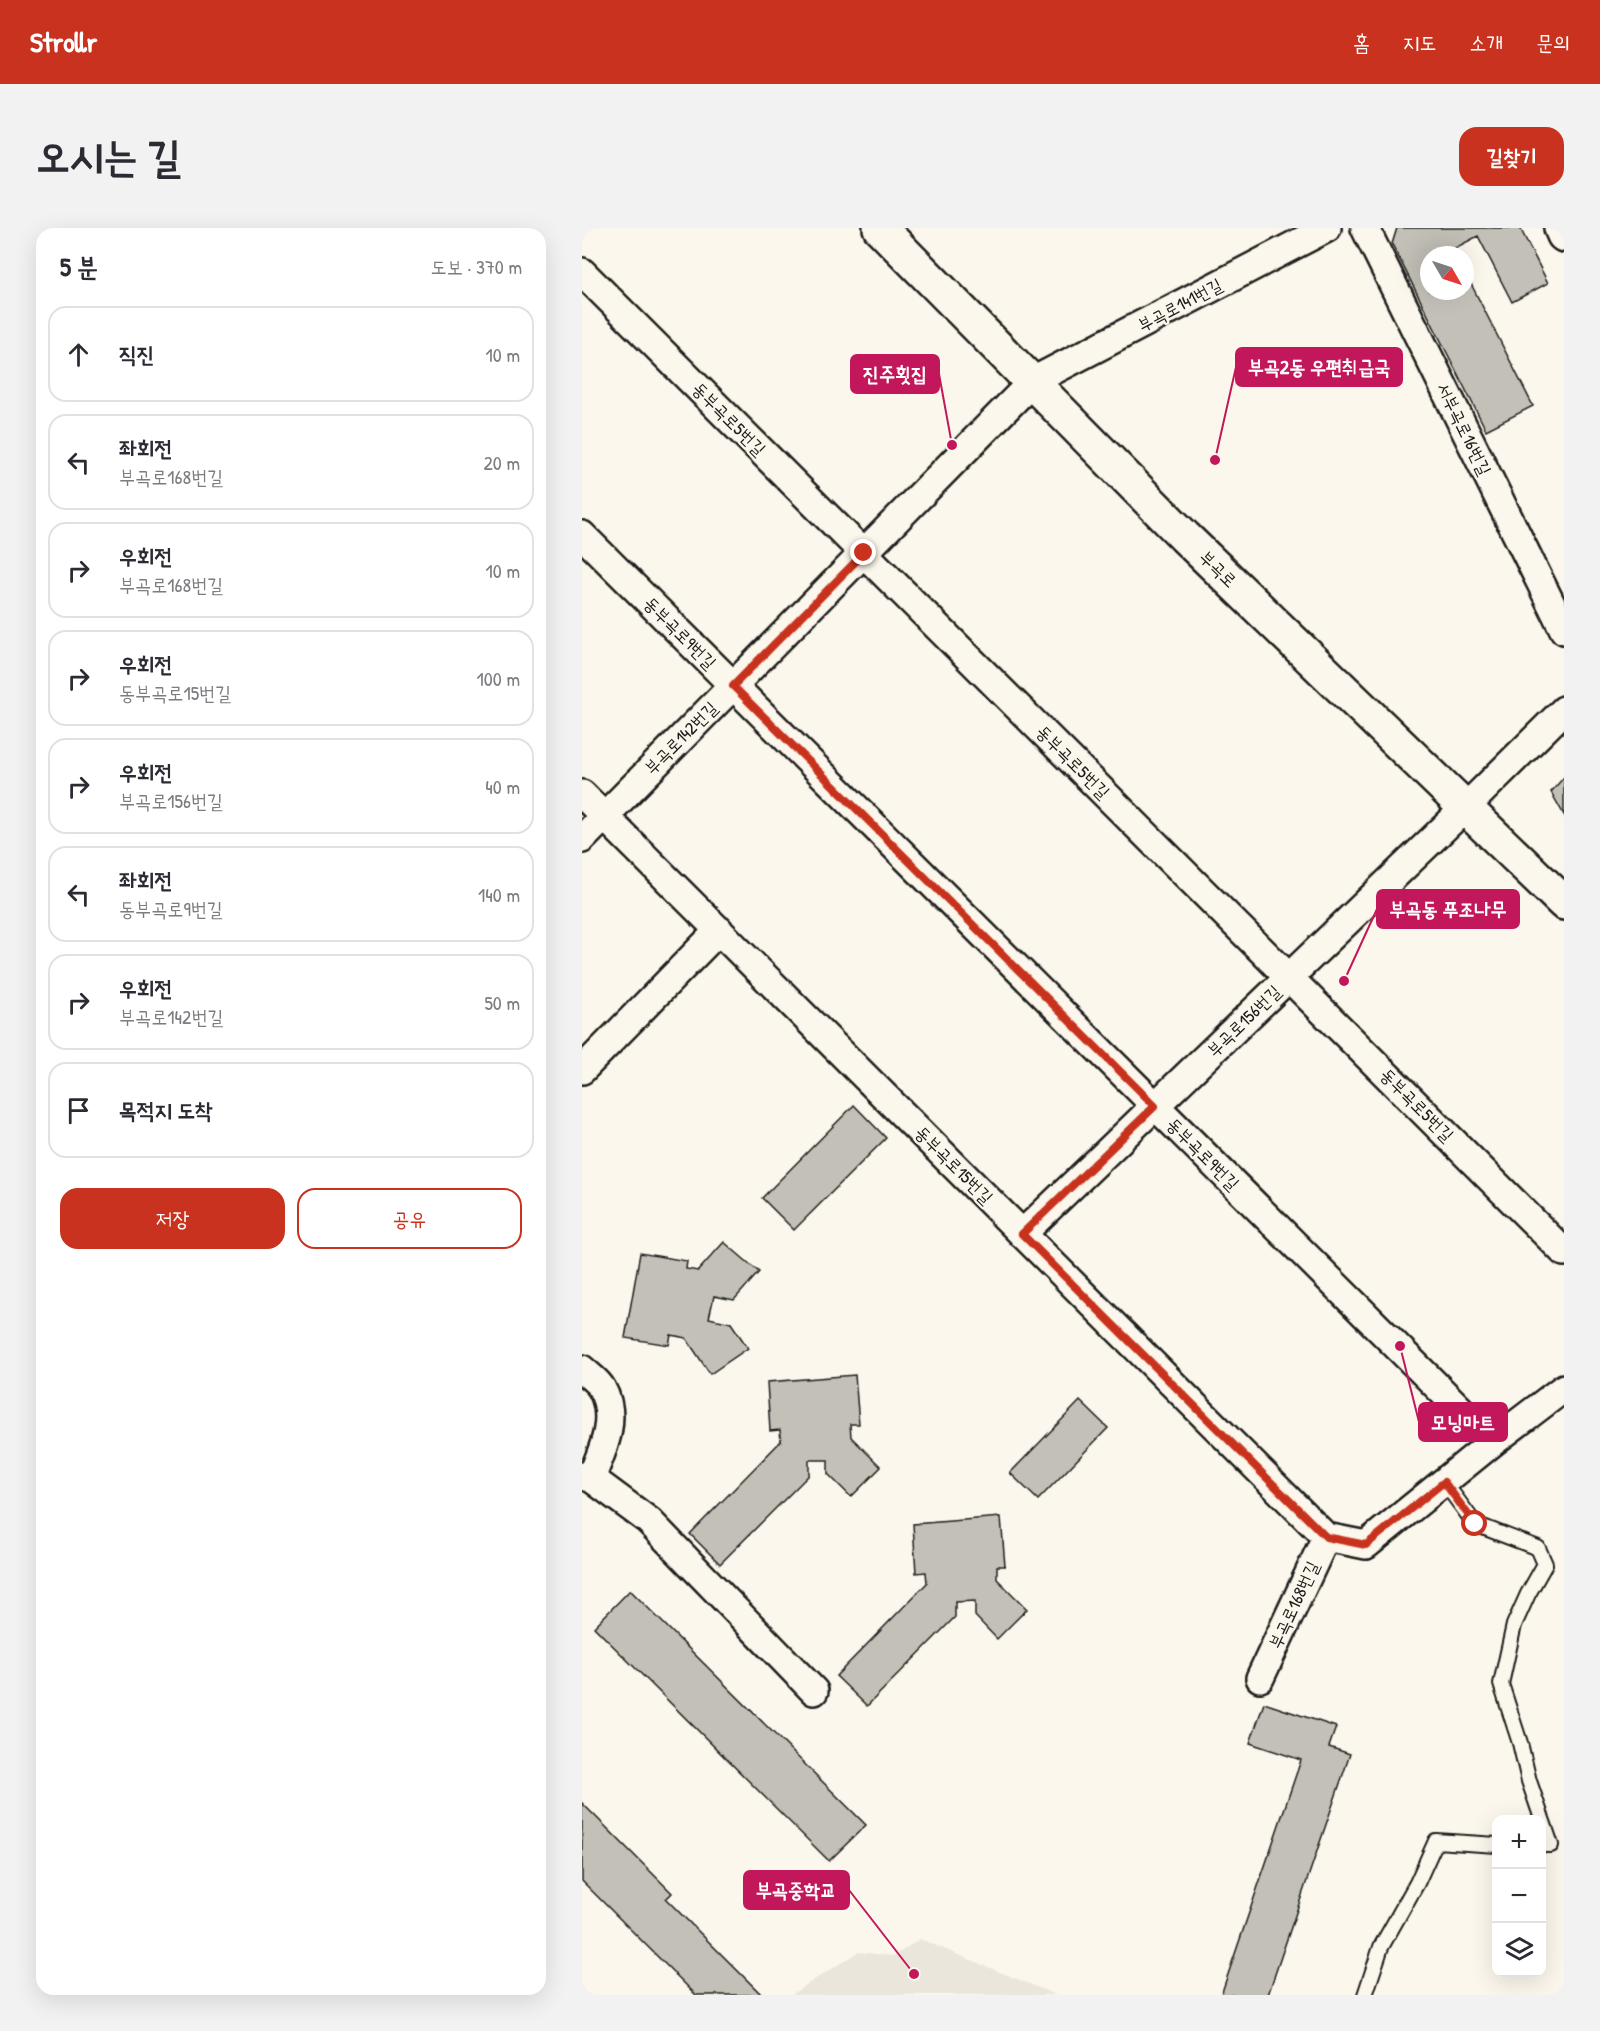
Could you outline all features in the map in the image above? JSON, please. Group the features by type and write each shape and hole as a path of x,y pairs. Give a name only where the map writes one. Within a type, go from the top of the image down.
{"street":[{"name":"부곡로","path":"880,228 1185,537 1564,903"},
{"name":"부곡로141번길","path":"1033,381 1327,228"},
{"name":"서부곡로16번길","path":"1365,228 1564,630"},
{"path":"1561,228 1564,235"},
{"name":"동부곡로5번길","path":"582,272 1564,1252"},
{"name":"부곡로142번길","path":"582,839 1033,381"},
{"name":"동부곡로9번길","path":"582,535 1493,1442"},
{"name":"부곡로156번길","path":"1022,1234 1564,710"},
{"name":"동부곡로15번길","path":"582,794 1326,1537"},
{"path":"582,1070 719,930"},
{"path":"582,1369 601,1387 608,1406 609,1421 604,1448 586,1477 649,1521 814,1691"},
{"path":"1326,1537 1366,1545 1493,1442 1564,1388"},
{"name":"부곡로168번길","path":"1260,1678 1326,1537"}],"lane":[{"path":"1444,1482 1475,1524 1538,1548 1545,1564 1514,1625 1501,1684 1541,1815"},
{"path":"1546,1830 1551,1845 1546,1845"},
{"path":"1365,1995 1381,1947 1417,1883 1436,1841 1492,1845"}],"shaded area":[{"path":"920,1939 1056,1995 793,1995 858,1952 894,1956"}],"building":[{"path":"1397,228 1520,228 1548,283 1512,302 1478,236 1459,246 1420,246 1420,299 1392,244"},
{"path":"1474,290 1533,406 1486,430 1420,300 1474,300"},
{"path":"1564,777 1564,815 1551,792"},
{"path":"854,1105 886,1138 794,1230 762,1198"},
{"path":"724,1242 759,1272 734,1300 714,1296 709,1318 731,1323 748,1348 710,1374 686,1338 671,1335 669,1345 625,1338 640,1253 687,1261 686,1269 698,1271"},
{"path":"855,1375 859,1424 850,1424 851,1437 881,1467 851,1497 828,1474 828,1460 809,1460 809,1475 720,1564 690,1534 781,1441 780,1430 770,1431 767,1382"},
{"path":"1080,1401 1108,1428 1038,1500 1010,1473"},
{"path":"1001,1517 1005,1566 997,1566 997,1579 1027,1609 997,1639 975,1616 975,1601 955,1602 955,1617 867,1706 836,1676 927,1583 926,1572 916,1573 913,1524"},
{"path":"630,1590 866,1825 829,1861 594,1627"},
{"path":"1264,1703 1336,1727 1329,1747 1350,1754 1268,1995 1221,1995 1301,1760 1250,1743"},
{"path":"582,1803 672,1893 666,1899 762,1995 696,1995 582,1881"}],"place":[{"name":"진주횟집","path":"952,445"},
{"name":"부곡2동 우편취급국","path":"1215,460"},
{"name":"부곡동 푸조나무","path":"1344,981"},
{"name":"모닝마트","path":"1400,1346"},
{"name":"부곡중학교","path":"914,1974"}],"route":[{"path":"864,553 733,686 1155,1106 1022,1234 1326,1537 1366,1545 1444,1482 1475,1524"}]}
